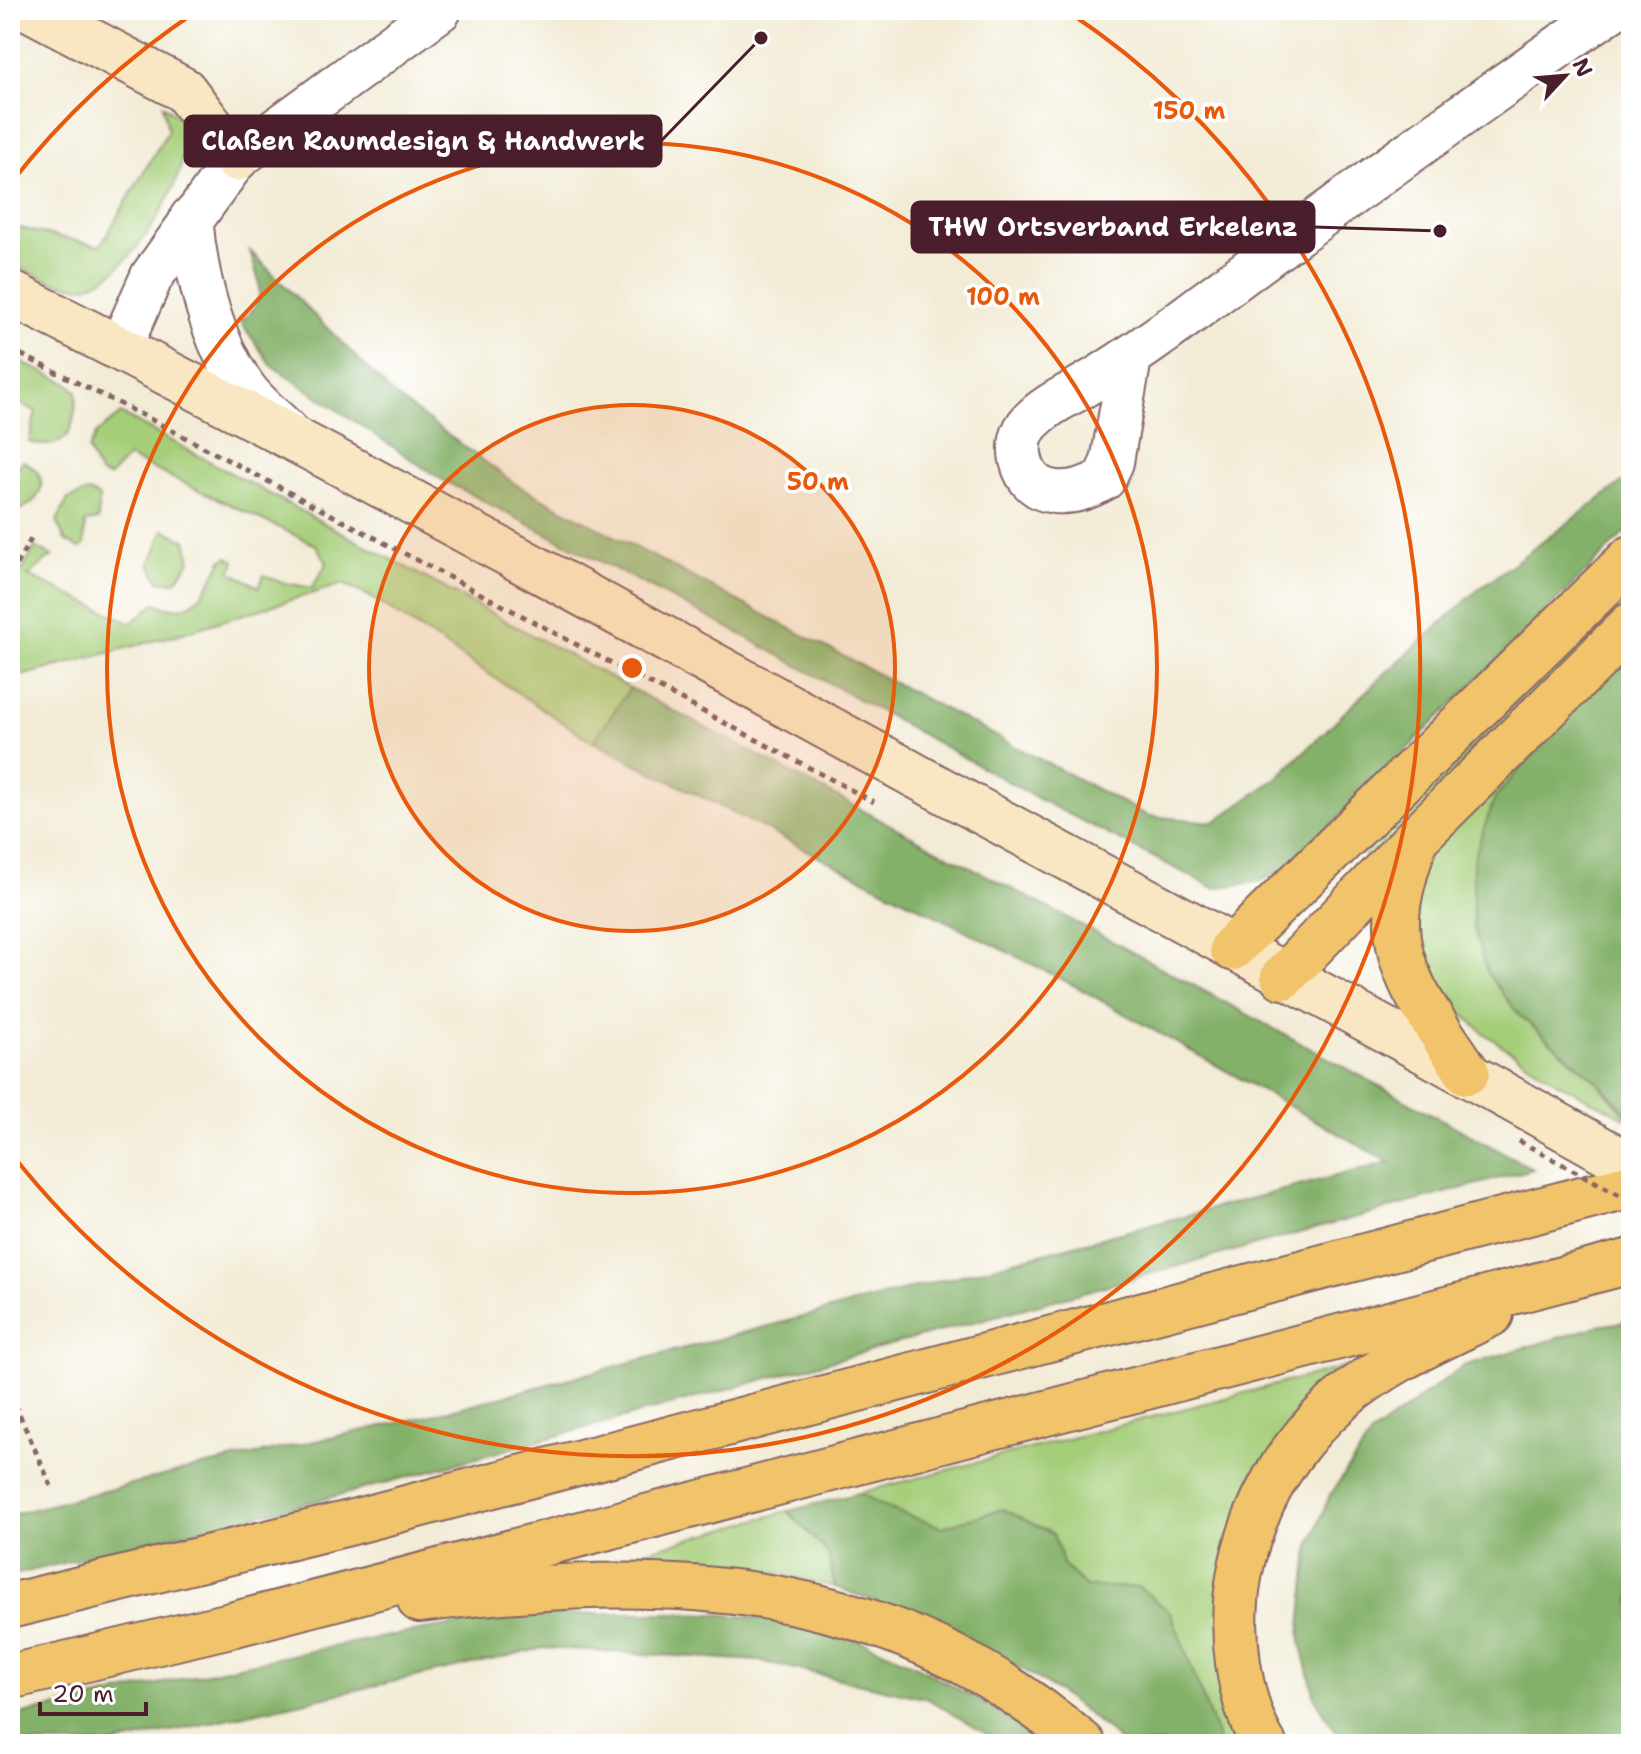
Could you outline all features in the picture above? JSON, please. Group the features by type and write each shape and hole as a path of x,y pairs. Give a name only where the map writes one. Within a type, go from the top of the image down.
{"highway":[{"path":"1232,948 1631,558"},
{"path":"1283,977 1416,838 1631,625"},
{"path":"1416,838 1400,896 1397,922 1400,952 1408,976 1467,1072"},
{"path":"10,1606 349,1523 1631,1186"},
{"path":"10,1677 235,1624 1631,1261"},
{"path":"1264,1744 1243,1692 1234,1637 1236,1595 1243,1552 1274,1479 1303,1438 1339,1401 1390,1366 1573,1275"},
{"path":"235,1624 487,1592 629,1584 700,1586 762,1594 806,1602 911,1639 1011,1690 1083,1744"}],"main road":[{"path":"32,10 184,90 236,159"},
{"path":"10,293 296,441 1283,977 1467,1072 1631,1166"}],"street":[{"path":"120,348 152,276 236,159 440,10"},
{"path":"1130,358 1446,123 1612,10"},
{"path":"191,218 194,255 214,327 244,387 296,441"}],"path":[{"path":"10,349 183,435 884,807"},
{"path":"10,575 34,534"},
{"path":"1506,1134 1631,1201"},
{"path":"10,1393 51,1486"}],"green space":[{"path":"163,105 183,120 182,163 156,220 130,255 101,280 78,287 58,283 10,263 10,226 100,246 168,131"},
{"path":"250,251 396,397 517,485 1148,816 1214,822 1277,778 1377,681 1479,589 1631,476 1631,527 1287,868 1261,881 1214,888 1041,800 733,630 439,478 271,365 240,321 250,313 259,297 259,281"},
{"path":"10,357 69,384 77,392 72,426 62,441 43,445 29,442 36,411 10,399"},
{"path":"121,414 630,688 593,742 369,596 343,584 179,634 10,679 10,593 35,547 52,556 28,576 131,623 156,603 180,608 198,599 222,560 228,557 235,561 231,572 259,587 264,575 280,582 312,588 327,563 316,545 128,457 109,477 100,474 88,450 97,433"},
{"path":"23,461 39,476 40,491 29,504 10,513 10,492 14,488 10,475"},
{"path":"88,492 99,497 98,520 85,522 84,546 79,548 65,540 57,521 68,499"},
{"path":"164,530 186,540 191,560 175,582 159,581 150,564"},
{"path":"1631,579 1631,604 1374,863 1357,849"},
{"path":"1631,646 1631,1117 1596,1080 1520,1016 1487,973 1473,925 1473,860 1495,797"},
{"path":"630,688 1117,944 1533,1169 352,1492 10,1576 10,1515 194,1468 424,1417 1389,1162 1075,986 593,742"},
{"path":"1549,733 1487,973 1520,1016 1596,1081 1631,1121 1558,1083 1485,1034 1430,984 1418,956 1415,902 1427,849"},
{"path":"1631,1321 1631,1744 1343,1744 1315,1698 1300,1637 1309,1549 1329,1497 1372,1434 1463,1366 1598,1326"},
{"path":"1360,1363 1244,1501 1256,1744 1220,1744 1171,1613 1139,1587 1086,1587 1064,1566 1053,1534 1003,1509 942,1527 892,1510 859,1493"},
{"path":"859,1493 892,1510 942,1527 1003,1509 1053,1534 1064,1566 1086,1587 1139,1587 1171,1613 1220,1744 1123,1744 1057,1691 988,1650 914,1616 835,1587 828,1553 788,1511"},
{"path":"788,1511 828,1553 835,1587 771,1572 603,1563"},
{"path":"714,1614 821,1629 875,1647 926,1671 1024,1728 1041,1744 1003,1744 928,1699 760,1661 544,1648 114,1744 10,1744 10,1717 336,1646 533,1615"}],"place":[{"name":"Claßen Raumdesign & Handwerk","path":"761,38"},
{"name":"THW Ortsverband Erkelenz","path":"1440,231"}]}
